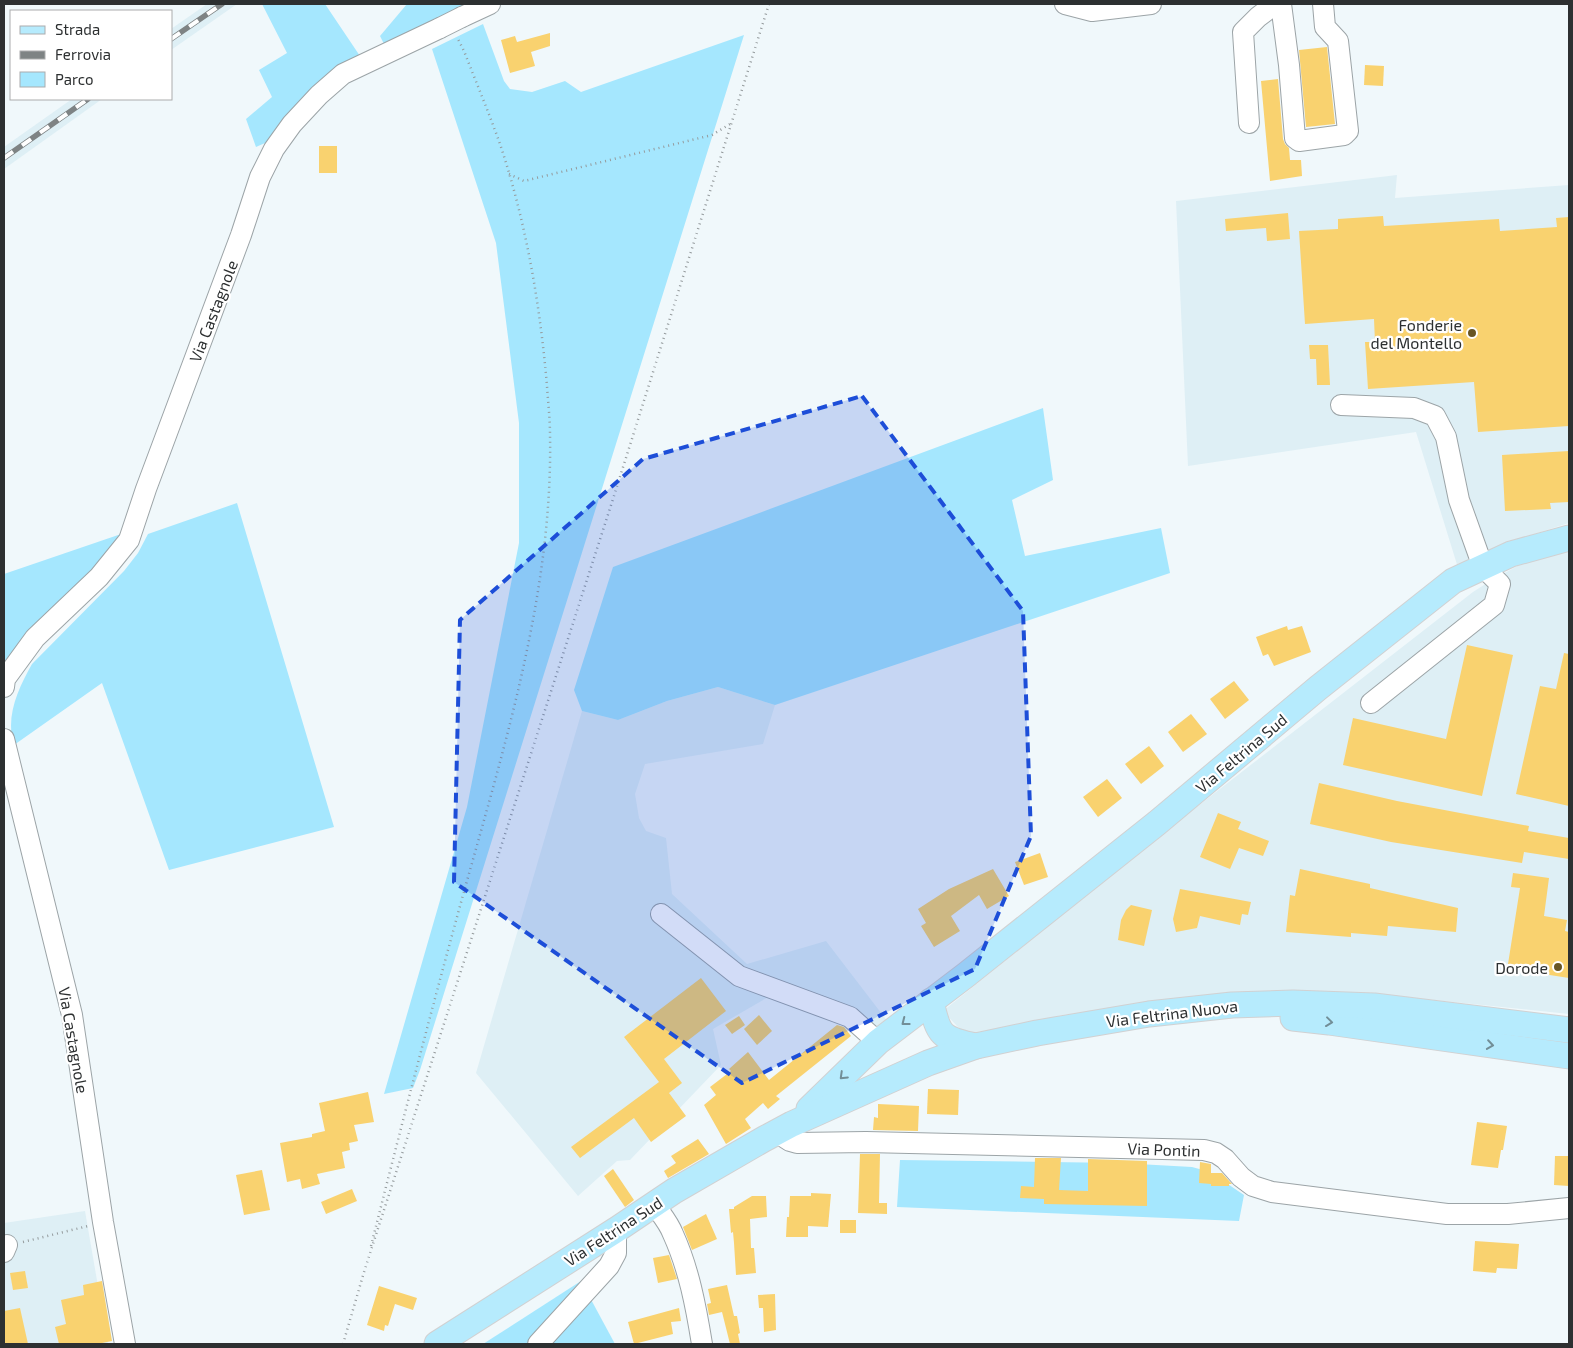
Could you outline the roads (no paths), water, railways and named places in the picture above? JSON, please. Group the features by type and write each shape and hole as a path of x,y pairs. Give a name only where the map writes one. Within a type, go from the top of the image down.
{"main road":[{"name":"Via Feltrina Sud","path":"438,1344 664,1197 784,1128 878,1042 966,975 1157,823 1318,688 1453,581 1511,554 1569,538"},
{"path":"931,1001 938,1029 945,1036 958,1042 976,1046"},
{"name":"Via Feltrina Nuova","path":"784,1128 928,1063 976,1046 1045,1031 1158,1013 1232,1005 1293,1003 1365,1006 1569,1030"},
{"path":"1158,1013 1204,1013 1300,1019 1569,1056"}],"street":[{"name":"Via Castagnole","path":"4,687 5,679 35,638 99,577 129,540 146,489 241,235 260,177 274,149 292,124 319,95 343,74 452,27 490,4"},
{"path":"1065,4 1092,11 1151,4"},
{"path":"1249,123 1243,32 1258,16 1275,4"},
{"path":"1281,4 1289,65 1295,138 1299,141 1344,136 1348,131 1338,41 1325,27 1323,4"},
{"path":"1341,405 1414,408 1435,416 1446,437 1459,500 1483,567 1500,584 1494,605 1371,703"},
{"name":"Via Castagnole","path":"4,739 72,1015 102,1222 125,1344"},
{"path":"661,914 739,976 850,1017 878,1042"},
{"name":"Via Pontin","path":"784,1128 790,1141 797,1143 866,1142 1204,1150 1216,1153 1253,1186 1272,1192 1447,1214 1508,1214 1569,1208"},
{"path":"664,1197 694,1298 702,1344"},
{"path":"538,1344 609,1266 616,1253 616,1230"}],"railway":[{"path":"172,38 222,4"},
{"path":"4,158 87,100"}],"place":[{"name":"Fonderie del Montello","path":"1472,333"},
{"name":"Dorode","path":"1558,967"}]}
